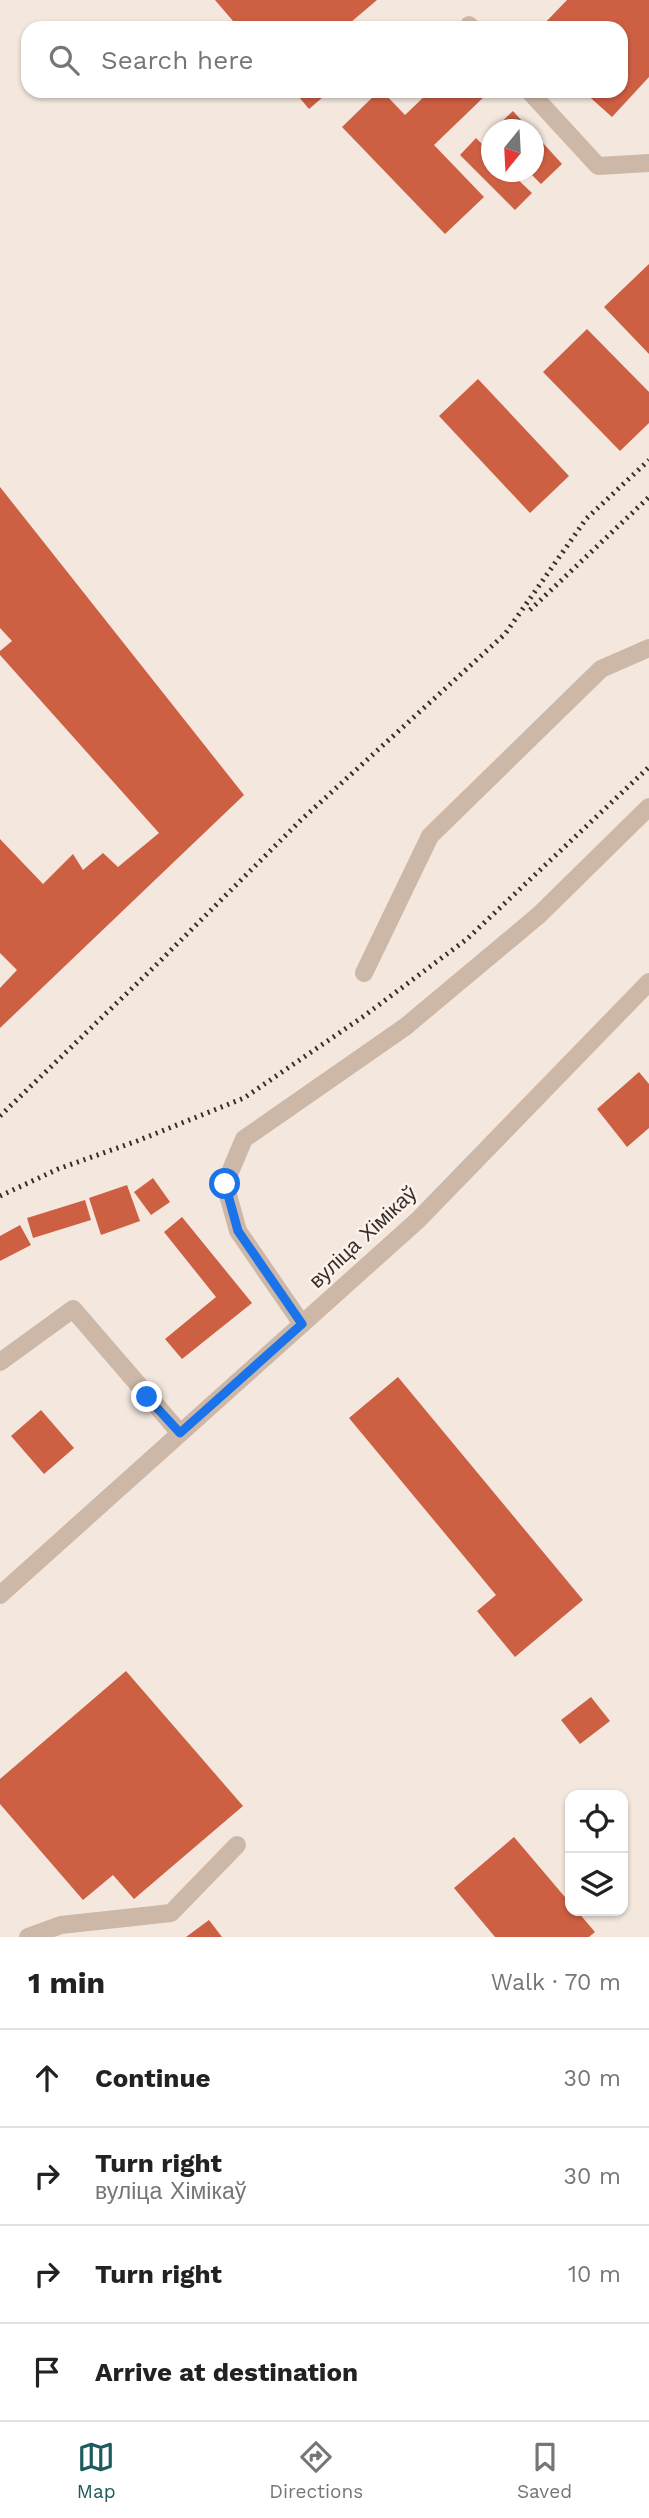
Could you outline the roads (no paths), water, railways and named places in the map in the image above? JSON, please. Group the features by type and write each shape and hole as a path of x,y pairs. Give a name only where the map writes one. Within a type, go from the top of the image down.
{"lane":[{"path":"535,98 598,166 649,163"},
{"path":"364,973 430,836 601,669 649,648"},
{"path":"302,1324 238,1231 225,1184 244,1139 405,1027 539,915 649,807"},
{"name":"вуліца Хімікаў","path":"0,1595 418,1220 649,982"},
{"path":"0,1362 73,1309 180,1433"},
{"path":"28,1937 61,1926 171,1913 237,1845"}],"railway":[{"path":"0,1116 301,820 505,634 586,519 649,460"},
{"path":"530,610 649,497"},
{"path":"0,1196 58,1169 244,1098 364,1016 467,939 649,767"}]}
